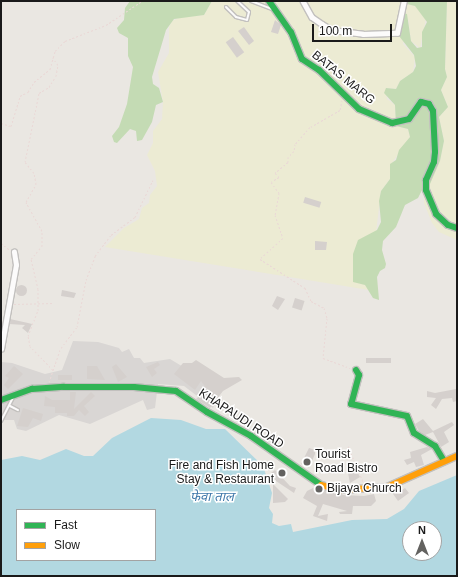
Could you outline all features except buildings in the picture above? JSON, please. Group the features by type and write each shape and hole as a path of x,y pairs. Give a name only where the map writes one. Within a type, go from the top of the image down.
{"street":[{"name":"BATAS MARG","path":"269,1 291,32 302,58 319,70 359,109 386,122 409,119 419,103 423,102 429,104 433,111 435,152 434,162 426,180 426,190 436,214 448,225 457,228"},
{"path":"303,1 312,17 332,30 362,34 397,33 404,1"},
{"path":"1,349 16,265 14,252"},
{"path":"356,370 360,375 351,398 351,404 408,416 414,433 435,446 444,461"},
{"name":"KHAPAUDI ROAD","path":"1,400 32,390 49,388 134,387 176,391 207,412 251,436 310,479 332,488 366,490 402,481 457,456"}],"lane":[{"path":"226,7 236,17 247,20 250,12 237,1"},
{"path":"251,1 275,10"},
{"path":"1,421 10,406 13,396"},
{"path":"10,406 18,410"}],"path":[{"path":"1,123 12,126 20,96 28,92 34,82 50,69 55,50 65,41 106,25 142,1"},
{"path":"53,58 58,65 56,76 49,87 38,93 25,162 34,173 36,184 26,202 42,231 42,246 31,260 38,289 38,303 28,336 30,346 53,370"},
{"path":"345,94 340,110 310,127 295,144 294,151 287,159 288,162 275,173 279,177 271,182 280,193 275,215 283,238 260,259 305,288 311,301 324,308 327,318 324,358 356,370"},
{"path":"49,388 53,370 61,348 77,327 86,280 95,256 111,235 135,217 153,180"},
{"path":"1,242 14,252"},
{"path":"9,304 54,303"},
{"path":"348,446 366,490"}],"shaded area":[{"path":"73,341 98,342 119,348 122,352 129,349 134,358 140,358 144,363 170,359 200,377 220,394 213,408 184,386 158,384 155,408 147,410 143,400 90,424 59,415 26,431 17,429 14,420 1,420 1,362 12,363 45,374 62,370"}],"green space":[{"path":"130,1 212,1 204,15 174,19 166,30 152,77 153,84 159,88 163,102 156,105 152,122 142,140 137,141 136,131 130,129 117,143 114,142 112,136 119,127 127,104 133,67 128,56 128,38 119,33 117,28 124,20 125,8"},
{"path":"212,1 395,1 415,6 426,18 420,48 411,41 408,18 403,44 415,57 413,72 400,81 396,89 386,88 387,99 395,105 396,126 408,129 410,137 392,163 390,179 381,191 369,290 105,247 124,228 139,219 142,208 149,203 150,195 157,186 155,171 147,155 153,143 153,131 162,119 163,102 158,72 169,53 169,27 172,21 181,17 204,15"},
{"path":"395,1 447,1 445,69 447,77 441,90 448,107 439,117 444,141 440,161 430,184 424,195 426,189 423,188 418,198 405,205 396,227 383,241 382,250 386,264 385,268 380,271 377,277 379,300 373,298 365,285 353,282 353,254 358,240 377,230 381,222 379,201 381,191 390,179 390,164 396,160 399,150 410,137 408,129 396,126 395,105 384,93 386,88 396,89 400,81 413,72 416,66 414,55 399,36 403,13 407,14 411,41 417,48 422,47 422,32 427,22 415,6"},
{"path":"447,1 457,1 457,240 439,232 432,223 424,203 424,195 440,161 444,141 439,117 448,107 441,90 447,77 445,69"}],"water":[{"name":"फेवा ताल","path":"151,418 181,420 206,429 225,429 263,466 272,493 269,508 273,514 272,523 279,526 291,524 293,532 352,520 387,519 404,509 419,491 457,475 457,576 1,576 1,460 22,456 40,460 66,449 84,456 93,456 112,438"}],"traffic: fast":[{"path":"269,1 291,32 302,59 319,70 359,109 392,123 409,119 421,102 429,104 433,111 435,152 434,162 426,180 426,190 436,214 448,225 457,228"},
{"path":"356,370 359,375 351,404 407,416 414,433 435,446 444,461"},
{"path":"1,400 32,389 64,387 134,387 176,391 207,412 251,436 321,485"}],"traffic: slow":[{"path":"321,485 341,490 387,487 457,456"}],"place":[{"name":"Tourist Road Bistro","path":"307,462"},
{"name":"Fire and Fish Home Stay & Restaurant","path":"282,473"},
{"name":"Bijaya Church","path":"319,489"}]}
